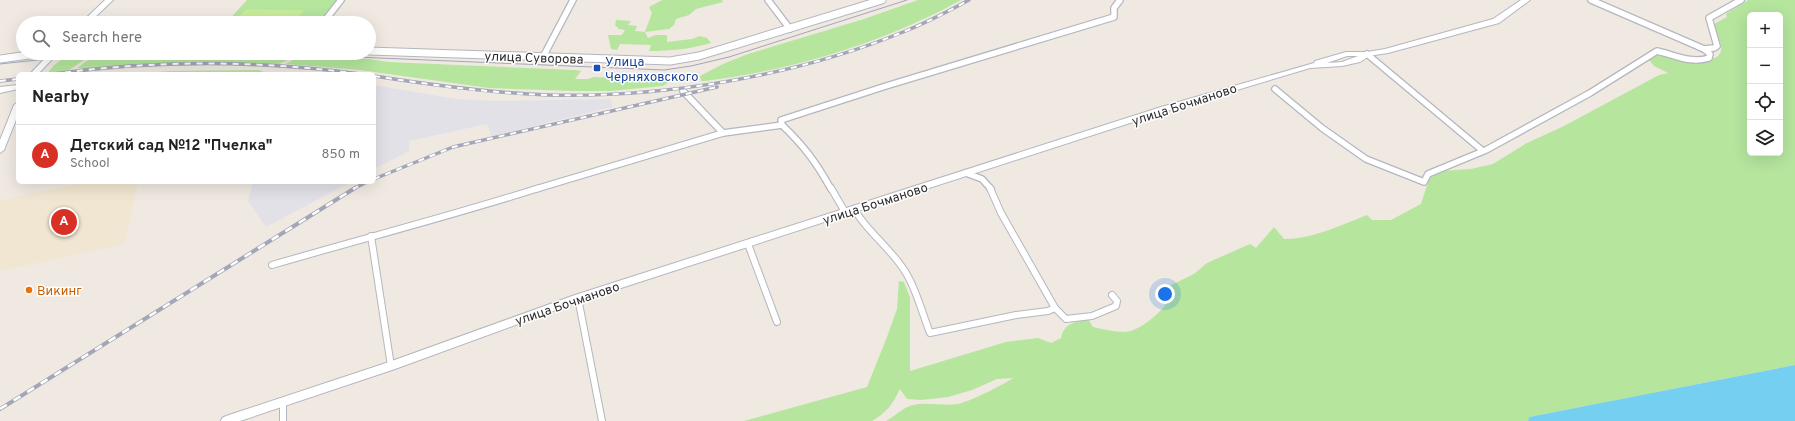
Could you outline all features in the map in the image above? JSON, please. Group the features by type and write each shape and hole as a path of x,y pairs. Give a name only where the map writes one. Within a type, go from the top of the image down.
{"main road":[{"path":"92,16 109,0"},
{"name":"улица Бочманово","path":"226,421 391,366 578,298 1164,109 1310,66 1342,64 1357,60 1367,54 1392,49 1496,21 1526,0"},
{"path":"36,72 47,60"},
{"path":"0,90 16,87"},
{"path":"0,150 16,111"}],"street":[{"path":"328,16 341,0"},
{"path":"543,57 573,0"},
{"path":"768,0 790,29"},
{"name":"улица Суворова","path":"376,51 670,61 699,56 882,0"},
{"path":"1055,308 1048,311 1016,315 930,333 907,274 894,257 850,211 802,144 782,125 781,120 886,86 1114,17 1113,13 1115,5 1120,0"},
{"path":"1275,89 1322,128 1366,159 1424,182 1428,174 1483,151 1590,93 1657,51 1666,52 1683,59 1703,61 1709,58 1710,54 1704,49 1591,0"},
{"path":"1704,49 1714,48 1717,46 1717,40 1709,26 1709,18 1724,11 1734,3 1741,0"},
{"path":"1367,54 1483,151"},
{"path":"0,59 16,57"},
{"path":"683,91 723,133"},
{"path":"272,265 475,208 602,168 723,133 782,125"},
{"path":"966,174 982,179 990,187 1001,213 1055,308 1066,319 1084,318 1108,311 1116,306 1117,301 1112,295"},
{"path":"371,236 391,366"},
{"path":"748,244 777,322"},
{"path":"578,298 602,421"},
{"path":"283,402 283,421"}],"shaded area":[{"path":"376,85 456,99 495,101 611,99 612,107 492,136 487,124 409,141 409,151 376,168"},
{"path":"75,184 138,184 124,244 0,271 0,201"},
{"path":"252,184 347,184 266,227 248,201"}],"green space":[{"path":"247,0 337,0 324,16 232,16"},
{"path":"662,0 722,0 723,2 696,9 689,15 676,19 674,25 669,29 645,32 652,13 649,7"},
{"path":"918,0 961,0 901,29 837,52 770,70 701,81 700,76 723,64 748,54 864,19"},
{"path":"1748,0 1795,0 1795,365 1529,417 1528,421 886,421 907,407 913,405 952,405 963,403 1013,378 997,379 972,390 948,397 921,400 907,399 900,389 889,408 872,421 744,421 867,387 897,309 899,281 904,282 910,298 910,371 1006,342 1038,338 1051,343 1061,338 1062,333 1067,326 1088,319 1093,327 1116,332 1131,331 1153,318 1166,305 1173,292 1161,290 1194,274 1207,263 1250,244 1256,248 1274,227 1284,239 1306,237 1327,231 1367,215 1372,220 1391,220 1421,204 1429,179 1439,171 1471,169 1493,164 1527,143 1562,127 1659,75 1668,73 1654,66 1649,60 1654,54 1661,53 1676,55 1694,61 1706,61 1715,58 1720,54 1721,44 1715,31 1714,24 1727,17 1726,14"},
{"path":"246,9 304,10 299,16 240,16"},
{"path":"616,20 631,21 628,25 637,26 635,31 645,32 648,38 656,35 667,35 667,42 692,39 700,36 707,38 711,43 665,51 649,51 651,45 620,44 617,50 611,49 608,35 622,35 625,30 619,29 615,25"},
{"path":"62,60 84,60 68,71 49,72"},
{"path":"88,60 288,60 279,64 164,64 83,69 77,68"},
{"path":"293,60 375,60 388,62 581,71 575,79 589,79 593,77 639,79 655,75 663,77 668,83 663,86 610,91 489,88 360,70 286,64"},
{"path":"259,70 264,72 158,72"}],"water":[{"path":"1795,365 1795,421 1528,421 1529,417"}],"tram line":[{"path":"376,58 664,70 691,66 729,57 907,0"},
{"path":"0,64 37,60"}],"railway":[{"path":"376,76 461,88 548,95 637,93 683,88 774,72 819,61 903,32 969,0"},
{"path":"69,72 168,64 245,64 344,72"},
{"path":"0,81 16,79"},
{"path":"376,178 453,147 717,87"},
{"path":"355,188 363,184"},
{"path":"0,409 355,188"}],"place":[{"name":"Улица Черняховского","path":"597,68"},
{"name":"Детский сад №12 \"Пчелка\"","path":"64,222"},
{"name":"Викинг","path":"29,290"}]}
